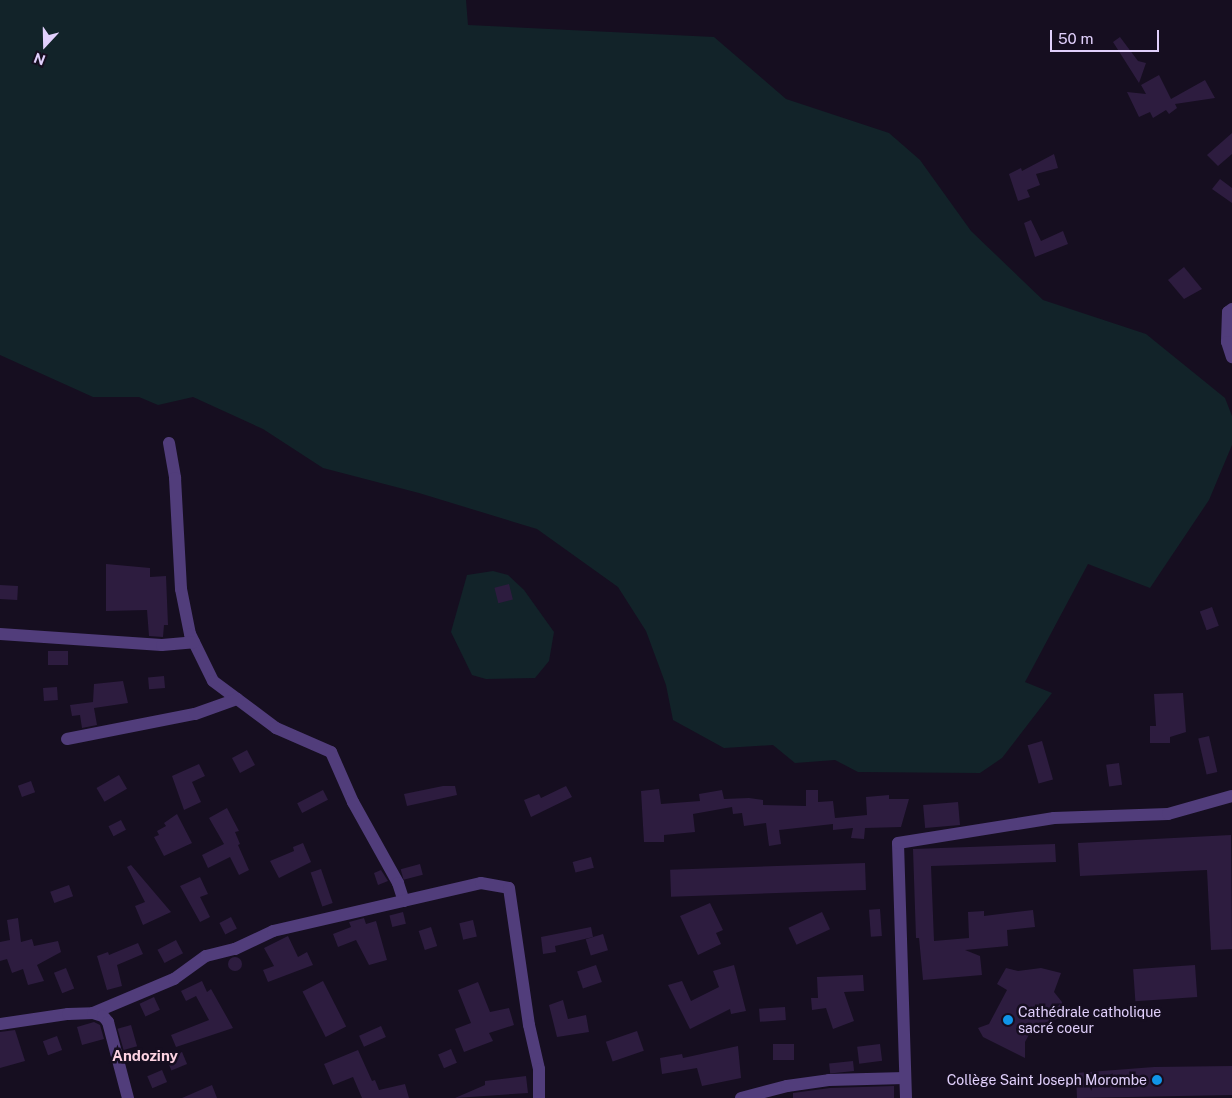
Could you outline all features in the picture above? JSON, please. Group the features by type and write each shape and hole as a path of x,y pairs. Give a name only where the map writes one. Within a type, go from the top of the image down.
{"street":[{"path":"1232,309 1228,312 1227,342 1232,357"},
{"path":"169,443 175,478 181,589 194,642 213,681 276,728 331,752 352,802 398,883 404,901"},
{"path":"0,634 162,645 194,642"},
{"path":"67,740 195,714 237,698"},
{"path":"906,1098 898,843 1054,818 1168,814 1232,796"},
{"path":"0,1024 93,1012 174,979 206,956 235,949 273,931 481,883 509,888 529,1025 539,1069 539,1098"},
{"path":"93,1012 108,1022 128,1098"},
{"path":"742,1098 787,1086 829,1080 906,1078"}],"shaded area":[{"path":"0,0 466,0 468,25 714,37 786,99 889,133 920,160 971,231 1043,300 1146,334 1225,398 1232,416 1232,445 1209,500 1150,588 1088,564 1025,682 1052,693 1002,758 980,773 858,772 835,760 795,763 773,745 724,748 673,720 666,685 646,631 618,587 537,529 419,493 323,468 263,429 193,397 158,405 139,397 93,397 0,355"},
{"path":"493,571 508,575 524,590 554,632 549,661 535,678 486,679 472,675 451,632 467,575"}],"building":[{"path":"1120,37 1138,61 1146,63 1139,83 1113,42"},
{"path":"1159,75 1171,99 1205,80 1215,98 1175,104 1177,108 1169,114 1166,110 1153,118 1150,112 1139,117 1127,92 1146,94 1141,85"},
{"path":"1232,133 1232,154 1218,166 1207,155"},
{"path":"1054,154 1058,168 1036,174 1040,185 1027,190 1030,197 1018,201 1009,174 1021,168 1022,171"},
{"path":"1220,179 1232,188 1232,203 1212,189"},
{"path":"1031,220 1041,241 1063,231 1068,244 1035,257 1024,223"},
{"path":"1184,267 1202,289 1184,299 1168,280"},
{"path":"106,564 150,568 150,577 166,576 168,625 164,625 163,637 149,636 147,610 106,611"},
{"path":"509,584 513,600 498,603 494,588"},
{"path":"0,585 18,586 17,600 0,599"},
{"path":"1212,607 1219,626 1207,630 1200,611"},
{"path":"48,651 68,651 68,665 48,665"},
{"path":"164,676 165,688 149,689 148,677"},
{"path":"123,681 128,703 94,708 97,725 82,728 80,715 72,716 70,705 93,702 94,684"},
{"path":"57,687 58,700 44,701 43,688"},
{"path":"1183,693 1186,732 1170,737 1170,743 1150,743 1150,726 1156,726 1154,694"},
{"path":"1209,736 1217,772 1207,775 1198,738"},
{"path":"1042,741 1053,779 1039,784 1028,745"},
{"path":"247,750 255,765 240,773 232,758"},
{"path":"1119,763 1122,785 1109,787 1106,765"},
{"path":"199,764 205,776 192,782 201,802 184,810 172,776"},
{"path":"119,775 127,789 104,802 96,788"},
{"path":"31,781 35,792 22,797 18,786"},
{"path":"443,786 455,786 457,795 407,806 404,794"},
{"path":"566,786 572,797 531,817 524,800 539,794 541,798"},
{"path":"659,789 661,804 700,801 699,794 722,790 724,799 749,798 763,800 763,805 806,806 806,790 818,790 818,802 833,801 835,818 867,815 866,797 889,795 889,799 909,799 901,827 865,828 864,839 851,838 853,828 833,830 833,824 779,830 781,844 769,846 766,823 744,826 742,813 733,814 732,807 693,814 695,832 664,835 664,842 644,842 641,791"},
{"path":"323,790 328,800 302,813 297,803"},
{"path":"958,802 960,825 925,828 923,805"},
{"path":"227,808 239,831 235,832 240,844 238,845 249,870 239,875 230,857 208,868 202,855 224,844 209,818"},
{"path":"177,814 192,843 164,856 154,837 159,835 157,831 166,826 164,823"},
{"path":"121,820 126,830 114,836 109,826"},
{"path":"1231,835 1232,949 1211,950 1207,870 1080,876 1078,843"},
{"path":"303,843 311,862 279,878 270,861 294,851 293,847"},
{"path":"1055,844 1056,862 931,866 934,941 969,938 968,912 984,911 984,916 1033,910 1035,927 1007,930 1008,946 965,950 980,956 982,975 923,980 919,938 916,938 913,849"},
{"path":"591,857 594,868 575,873 573,862"},
{"path":"865,863 866,890 671,897 670,870"},
{"path":"420,864 423,875 404,880 401,869"},
{"path":"131,865 171,912 143,925 135,906 145,902 127,867"},
{"path":"321,869 333,903 322,907 311,873"},
{"path":"381,870 388,881 378,885 374,873"},
{"path":"200,877 208,894 200,897 210,917 200,922 180,886"},
{"path":"69,885 73,896 54,903 50,892"},
{"path":"710,903 723,930 716,933 721,944 698,955 680,916"},
{"path":"880,909 882,936 871,937 869,910"},
{"path":"403,912 406,924 392,927 389,915"},
{"path":"822,912 830,929 796,945 788,928"},
{"path":"231,917 237,929 225,934 219,923"},
{"path":"18,918 21,942 32,939 34,946 58,941 61,952 37,965 44,981 28,985 23,969 12,973 7,959 0,961 0,942 10,940 7,920"},
{"path":"364,918 366,924 376,921 387,960 369,965 356,940 338,947 333,934 351,927 349,922"},
{"path":"473,920 477,937 463,940 459,923"},
{"path":"431,927 437,946 425,950 419,931"},
{"path":"591,927 593,937 555,946 556,952 543,954 541,937"},
{"path":"603,934 608,950 591,956 586,939"},
{"path":"288,936 298,957 307,952 313,965 268,982 263,970 274,966 264,948"},
{"path":"176,940 183,953 165,963 157,950"},
{"path":"138,943 143,954 117,965 122,986 107,990 97,956 108,952 109,955"},
{"path":"232,957 238,957 242,964 238,971 232,971 228,967 228,961"},
{"path":"596,965 602,982 583,989 577,972"},
{"path":"734,965 746,1011 731,1014 730,1009 690,1029 668,985 682,981 691,1001 719,987 713,971"},
{"path":"1195,965 1197,997 1135,1001 1133,969"},
{"path":"66,968 74,988 62,993 54,973"},
{"path":"1006,968 1018,971 1041,968 1061,973 1054,992 1062,1002 1061,1016 1051,1023 1034,1025 1025,1042 1025,1058 983,1037 978,1028 989,1024 1007,990 997,984"},
{"path":"863,975 864,991 844,992 854,1021 833,1029 826,1008 812,1010 811,998 818,998 817,977"},
{"path":"202,981 207,992 211,989 233,1028 176,1047 171,1035 209,1020 196,996 186,1001 181,991"},
{"path":"323,981 346,1026 326,1037 303,991"},
{"path":"478,982 490,1012 509,1008 514,1025 489,1033 493,1041 464,1052 455,1029 471,1023 458,990"},
{"path":"154,997 160,1010 145,1016 139,1004"},
{"path":"563,1000 568,1019 586,1015 589,1032 557,1037 549,1005"},
{"path":"785,1007 786,1020 760,1022 759,1009"},
{"path":"94,1022 100,1025 104,1039 82,1045 77,1027"},
{"path":"131,1025 137,1046 124,1050 118,1029"},
{"path":"381,1026 386,1037 364,1047 359,1036"},
{"path":"15,1030 25,1061 0,1068 0,1032"},
{"path":"637,1031 644,1051 613,1062 606,1042"},
{"path":"57,1036 62,1050 48,1055 43,1041"},
{"path":"773,1044 794,1044 794,1060 773,1060"},
{"path":"880,1044 882,1061 859,1064 857,1047"},
{"path":"738,1046 741,1078 702,1086 697,1068 662,1074 660,1058 682,1054 683,1058"},
{"path":"451,1049 457,1063 444,1068 438,1054"},
{"path":"358,1050 372,1081 375,1080 379,1090 405,1084 409,1098 362,1098 353,1077 333,1085 324,1064"},
{"path":"182,1052 187,1064 171,1071 166,1059"},
{"path":"853,1061 854,1071 830,1073 829,1064"},
{"path":"1232,1066 1232,1095 1077,1098 1076,1073 1154,1067"},
{"path":"162,1070 167,1082 152,1088 147,1076"},
{"path":"526,1076 528,1093 455,1098 485,1085 485,1081"},
{"path":"212,1085 217,1098 182,1098"},
{"path":"894,1086 894,1098 793,1098 793,1093 830,1088"}],"place":[{"name":"Cathédrale catholique sacré coeur","path":"1008,1020"},
{"name":"Collège Saint Joseph Morombe","path":"1157,1080"}],"district":[{"name":"Andoziny","path":"145,1056"}]}
